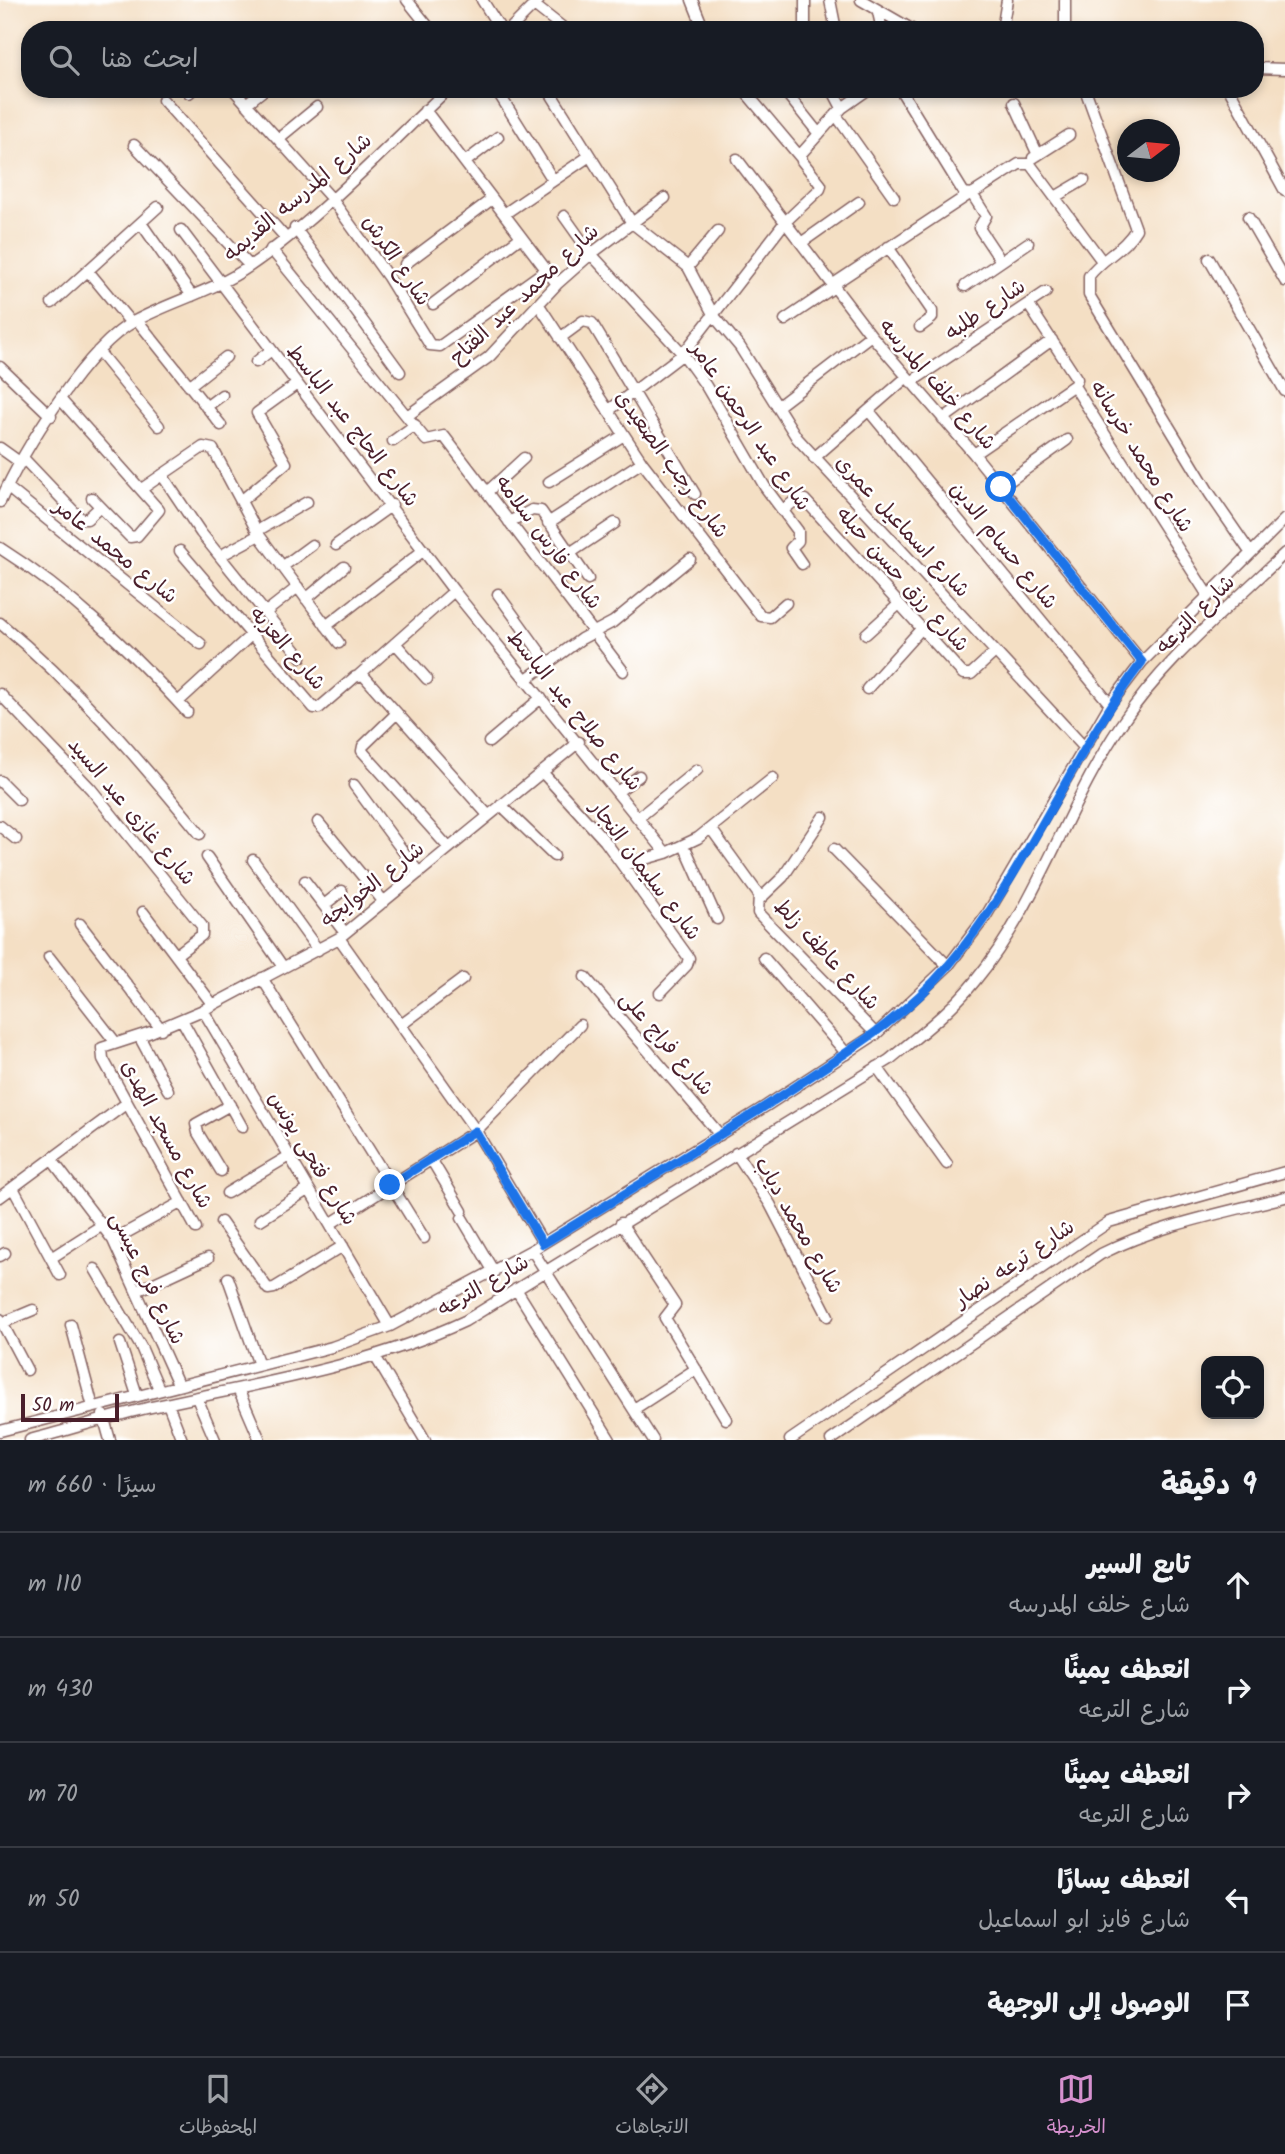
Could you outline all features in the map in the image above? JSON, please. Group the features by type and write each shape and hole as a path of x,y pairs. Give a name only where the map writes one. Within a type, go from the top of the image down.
{"street":[{"path":"407,0 424,21"},
{"path":"482,0 501,21"},
{"path":"692,0 700,21"},
{"path":"805,0 805,21"},
{"path":"830,0 834,21"},
{"path":"860,0 896,21"},
{"path":"1004,21 1007,0"},
{"path":"1065,0 1065,21"},
{"path":"517,21 537,3 556,21"},
{"path":"878,12 880,21"},
{"path":"1264,69 1283,72"},
{"name":"شارع الكرش","path":"241,98 331,198 388,278 430,345"},
{"path":"246,104 254,98"},
{"name":"شارع المدرسه القديمه","path":"0,502 22,461 61,400 99,352 134,321 221,284 250,266 331,198 438,98"},
{"path":"502,98 553,180"},
{"path":"553,98 632,223 688,267 718,231"},
{"path":"608,411 683,355 785,222 820,189 821,185 750,98"},
{"path":"790,98 819,134"},
{"path":"835,98 839,112 894,197"},
{"path":"800,158 854,98"},
{"path":"906,98 986,216 979,228 1001,261"},
{"path":"1088,98 1136,229 1127,242 1102,261 1089,276 1089,295 1210,494 1250,552"},
{"path":"1234,98 1285,191"},
{"path":"163,100 285,237"},
{"path":"1014,103 1038,155"},
{"path":"278,139 317,107"},
{"path":"425,110 557,284"},
{"path":"786,320 888,247 1069,135"},
{"path":"465,162 498,138"},
{"path":"134,145 250,266"},
{"path":"504,214 588,157"},
{"name":"شارع خلف المدرسه","path":"737,159 871,335 974,454 1142,662"},
{"path":"1026,163 1032,166 1102,261"},
{"path":"1055,197 1084,180"},
{"name":"شارع محمد عبد الفتاح","path":"393,441 411,421 489,357 557,284 591,254 665,198"},
{"path":"405,264 492,199"},
{"path":"801,243 859,202"},
{"path":"51,303 158,207"},
{"name":"شارع عبد الرحمن عامر","path":"565,216 591,254 683,355 706,386 744,455 798,531 798,541 790,548 802,564"},
{"path":"1248,217 1285,281"},
{"path":"141,223 192,296"},
{"path":"295,228 400,372"},
{"name":"شارع الحاج عبد الباسط","path":"181,230 270,351 392,505 454,591"},
{"path":"433,304 521,237"},
{"path":"965,286 1028,243"},
{"path":"888,247 932,311 932,318 920,327"},
{"path":"271,249 411,421"},
{"path":"1209,259 1285,391"},
{"name":"شارع اسماعيل عمرى","path":"688,267 714,316 740,347 777,407 814,458 1084,747"},
{"name":"شارع محمد عبد الفتاح","path":"430,345 440,346 546,270"},
{"path":"88,271 134,321 220,425"},
{"name":"شارع طلبه","path":"814,458 909,380 1046,292"},
{"name":"شارع محمد خرسانه","path":"1028,304 1077,379 1074,385 1207,594"},
{"name":"شارع رجب الصعيدى","path":"538,305 642,462 761,616 770,617 786,603"},
{"path":"560,338 583,321 592,323 695,494"},
{"path":"777,407 871,335"},
{"path":"943,419 1052,340"},
{"path":"256,362 270,351"},
{"path":"99,352 159,426"},
{"path":"189,386 226,357"},
{"path":"0,367 51,416"},
{"path":"241,501 287,460 257,416 259,411 297,384"},
{"path":"974,454 1074,385"},
{"path":"206,407 222,395"},
{"path":"0,448 22,461 81,519 87,519 96,502 127,536 134,538 158,514 159,506 61,400"},
{"name":"شارع حسام الدين","path":"869,411 1110,704"},
{"name":"شارع فارس سلامه","path":"411,421 428,441 444,436 623,671"},
{"path":"549,482 624,435"},
{"path":"1001,487 1066,440"},
{"path":"142,488 203,447 209,446 258,533 339,643"},
{"path":"487,492 524,458"},
{"path":"548,523 642,462"},
{"path":"162,475 220,556 300,657"},
{"name":"شارع محمد عامر","path":"7,487 201,644"},
{"name":"شارع رزق حسن حبله","path":"782,511 797,499 804,500 964,674 971,674 995,652"},
{"path":"220,556 307,502"},
{"path":"336,545 392,505"},
{"path":"509,522 536,509 588,579"},
{"name":"شارع الترعه","path":"0,1431 332,1347 390,1326 543,1244 720,1135 876,1034 948,966 986,916 1110,704 1142,662 1207,594 1285,519"},
{"path":"570,553 615,523"},
{"path":"282,567 312,545"},
{"path":"0,548 76,602 130,652 187,712"},
{"path":"326,626 424,550"},
{"name":"شارع العزبه","path":"180,551 314,708 319,708 359,675 367,678 488,815"},
{"name":"شارع الترعه","path":"30,1440 168,1404 375,1356 454,1326 877,1067 941,1017 975,981 1011,930 1041,878 1098,760 1121,725 1174,660 1285,553"},
{"path":"525,680 547,662 613,622 690,559"},
{"path":"306,599 344,567"},
{"path":"266,612 298,587"},
{"path":"359,675 454,591"},
{"name":"شارع صلاح عبد الباسط","path":"454,591 579,742 666,853"},
{"path":"498,594 547,662"},
{"path":"866,634 898,605"},
{"path":"0,623 50,664 129,746 200,834"},
{"path":"867,689 921,629"},
{"path":"178,702 251,635"},
{"path":"395,643 427,679"},
{"name":"شارع غازى عبد السيد","path":"0,694 91,789 202,926 202,935 176,956"},
{"path":"489,742 541,698"},
{"path":"397,713 363,746 362,751 449,848"},
{"name":"شارع الخوايجه","path":"116,1043 161,1029 208,1008 342,935 579,742"},
{"path":"638,818 697,770"},
{"name":"شارع سليمان النجار","path":"542,772 624,865 689,962 660,993"},
{"path":"617,792 639,776"},
{"path":"624,865 666,853 712,830 773,778"},
{"path":"354,785 419,873"},
{"path":"2,787 19,800"},
{"path":"501,805 554,856"},
{"path":"761,898 783,877 823,817"},
{"path":"318,822 384,902"},
{"path":"0,825 16,839"},
{"name":"شارع عاطف زلط","path":"712,830 761,898 758,913 876,1034"},
{"path":"684,845 716,919"},
{"path":"834,849 948,966"},
{"path":"206,857 284,967"},
{"path":"253,860 318,950"},
{"name":"شارع الترعه","path":"305,881 324,905 475,1131 543,1244"},
{"path":"324,905 342,891"},
{"name":"شارع فتحى يونس","path":"143,912 176,956 208,1008 289,1156 390,1326"},
{"path":"80,924 161,1029"},
{"path":"49,957 116,1043"},
{"path":"764,958 847,1054"},
{"name":"شارع فراج على","path":"585,977 720,1135"},
{"path":"262,978 424,1238"},
{"path":"401,1024 463,979"},
{"path":"182,1020 242,1127"},
{"path":"330,1224 475,1131 580,1026"},
{"path":"139,1036 168,1090"},
{"name":"شارع مسجد الهدى","path":"116,1043 102,1048 103,1059 196,1228"},
{"path":"877,1067 947,1164"},
{"path":"0,1197 127,1102"},
{"path":"220,1171 198,1133 196,1124 230,1105"},
{"name":"شارع محمد دياب","path":"736,1153 769,1203 828,1316"},
{"path":"227,1193 289,1156"},
{"path":"430,1159 495,1272"},
{"name":"شارع فرج عيسى","path":"52,1160 104,1224 138,1291 178,1384"},
{"name":"شارع ترعه نصار","path":"790,1440 1109,1222 1285,1172"},
{"path":"13,1188 60,1275"},
{"path":"260,1220 309,1189"},
{"name":"شارع ترعه نصار","path":"831,1440 1101,1254 1137,1237 1176,1224 1285,1197"},
{"path":"113,1240 182,1202"},
{"path":"220,1222 268,1289 274,1288 343,1246"},
{"path":"621,1223 675,1305 665,1318 726,1419"},
{"path":"51,1258 104,1224"},
{"path":"532,1250 653,1440"},
{"path":"138,1291 208,1258"},
{"path":"95,1269 130,1327 159,1389"},
{"path":"228,1278 259,1365"},
{"path":"516,1289 610,1440"},
{"path":"27,1370 1,1321 33,1310"},
{"path":"71,1325 110,1440"},
{"path":"120,1343 137,1395"},
{"path":"375,1356 425,1440"},
{"path":"634,1409 696,1369"},
{"path":"238,1389 260,1440"},
{"path":"197,1398 215,1440"},
{"path":"168,1404 181,1440"}],"route":[{"path":"390,1185 475,1131 543,1244 847,1054 876,1034 948,966 986,916 1110,704 1142,662 1001,487"}]}
